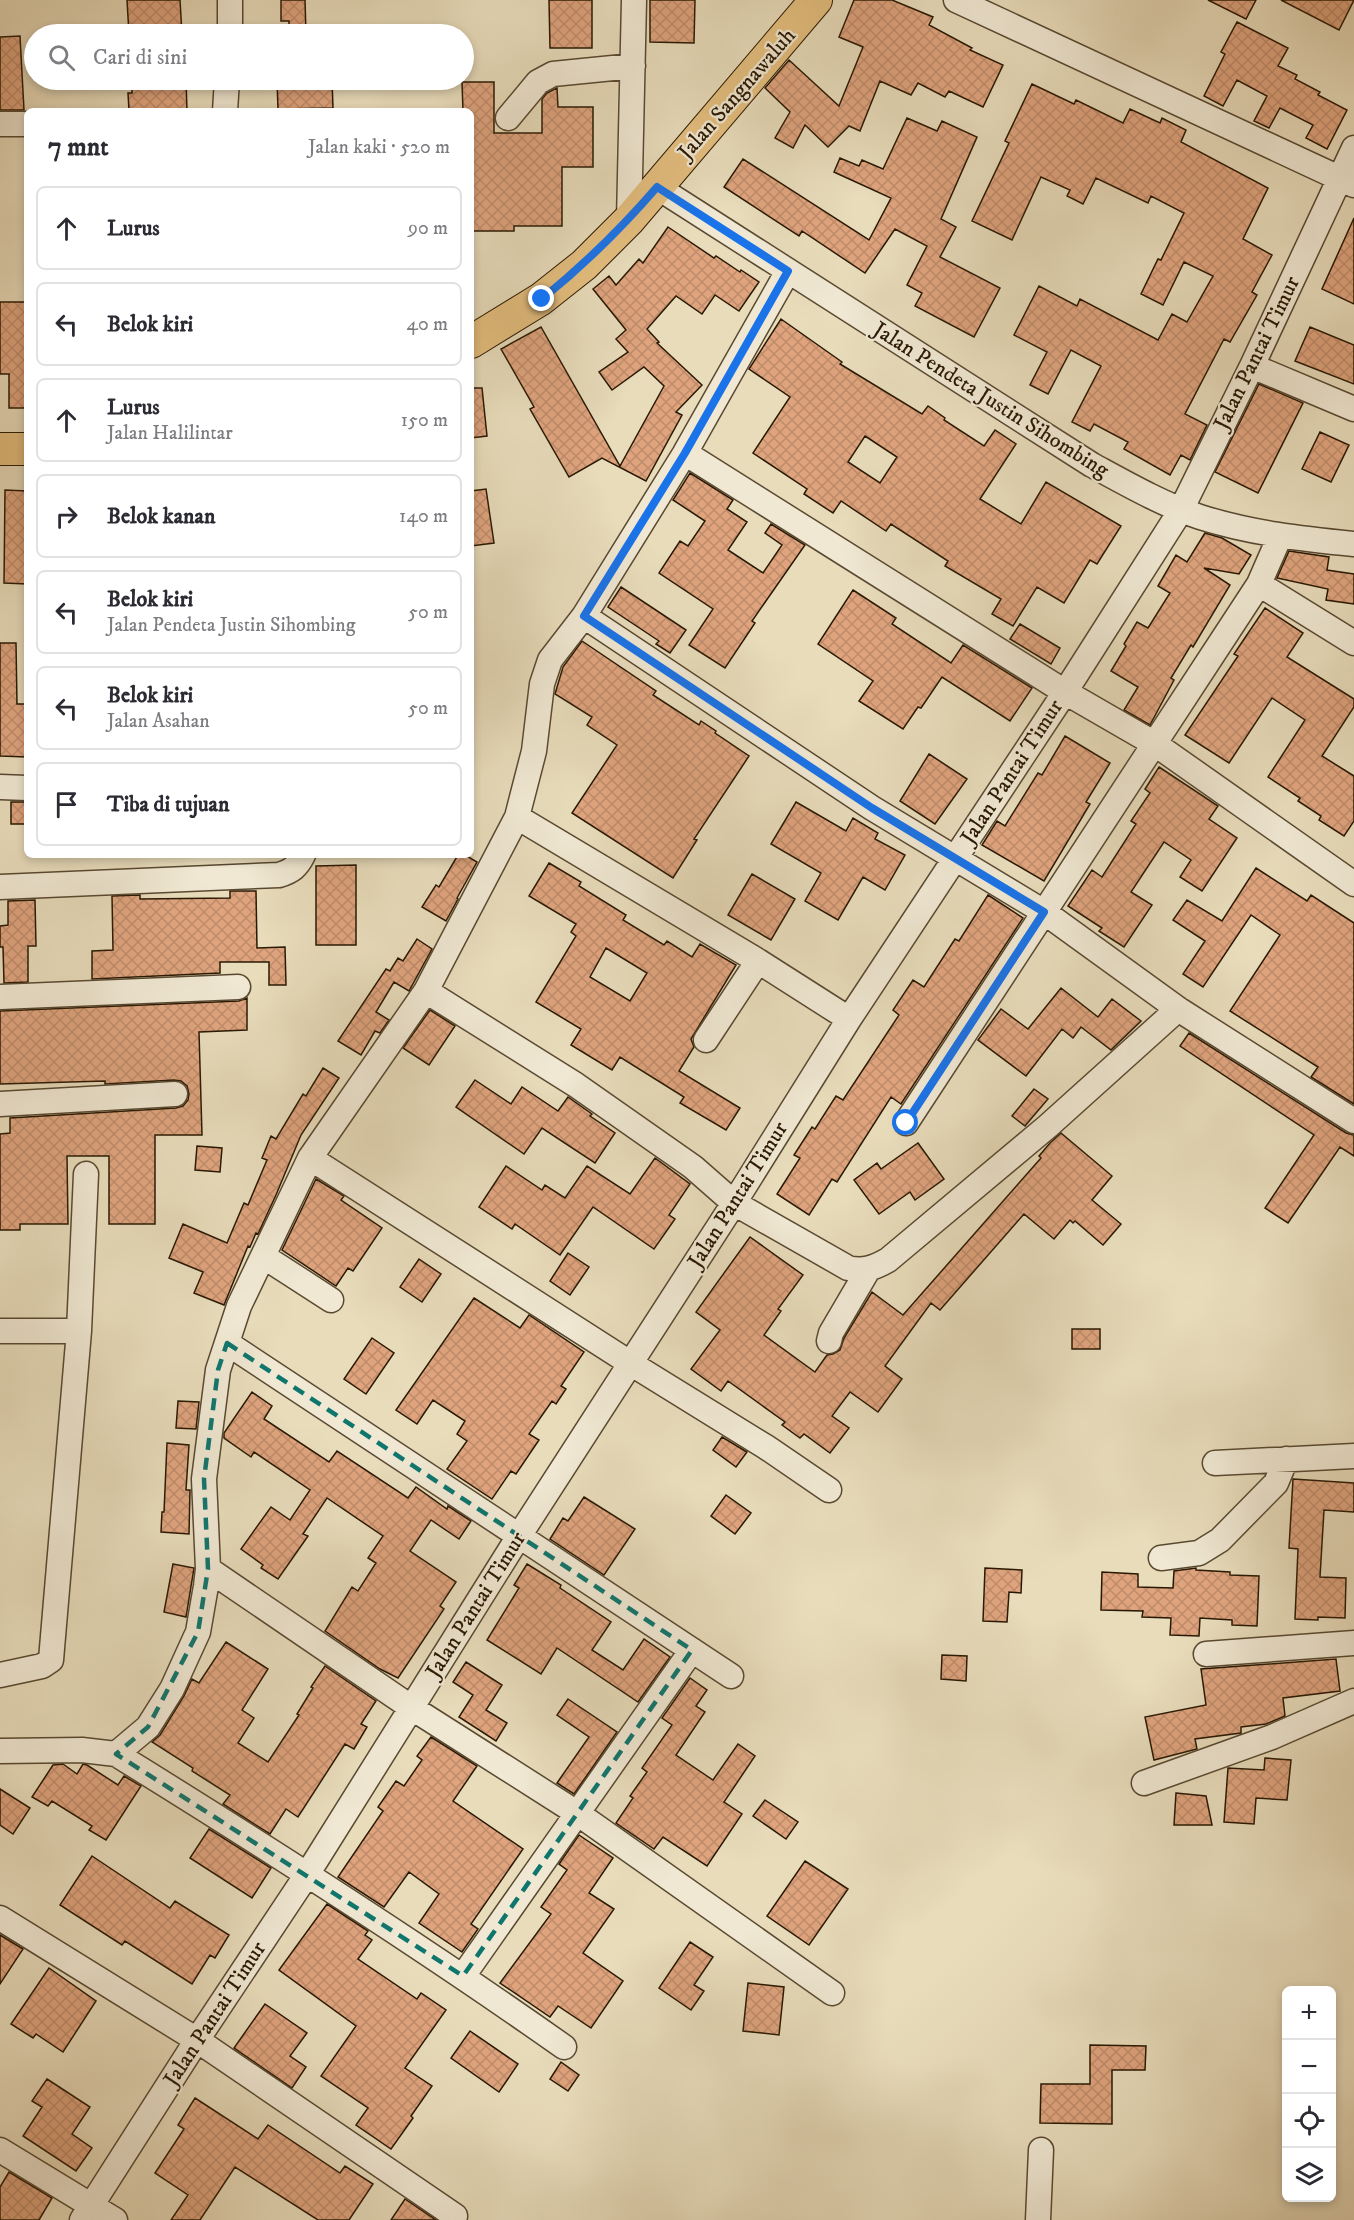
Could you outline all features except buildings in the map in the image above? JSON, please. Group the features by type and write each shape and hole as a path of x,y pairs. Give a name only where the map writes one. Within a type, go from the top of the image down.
{"main road":[{"name":"Jalan Sangnawaluh","path":"474,340 542,299 584,264 629,220 816,0"},
{"path":"0,449 24,449"}],"street":[{"path":"230,0 230,24"},
{"path":"629,220 634,0"},
{"path":"956,0 1347,182"},
{"path":"508,118 538,82 553,74 633,66"},
{"path":"225,108 226,90"},
{"path":"0,124 24,124"},
{"name":"Jalan Pantai Timur","path":"87,2212 308,1873 519,1536 734,1203 849,1019 1065,692 1181,510 1347,182 1354,148"},
{"name":"Jalan Pendeta Justin Sihombing","path":"657,187 1092,465 1163,502 1201,517 1280,537 1354,544"},
{"path":"116,1754 148,1727 172,1689 198,1632 208,1569 204,1479 218,1370 239,1306 309,1158 426,991 517,817 534,752 545,672 550,660 584,616 685,453 788,271"},
{"path":"1252,366 1354,410"},
{"path":"685,453 1065,692 1155,744 1354,885"},
{"path":"906,1123 1259,584 1280,537"},
{"path":"1259,584 1354,644"},
{"path":"584,616 872,808 1044,912 1179,1009 1354,1121"},
{"path":"0,787 24,788"},
{"path":"517,817 849,1019"},
{"path":"0,887 279,875 291,872 301,858"},
{"path":"706,1040 758,962"},
{"path":"0,997 238,987"},
{"path":"426,991 576,1085 693,1167 734,1203 848,1268 858,1270 868,1270 888,1260 1040,1134 1179,1009"},
{"path":"0,1104 175,1094"},
{"path":"309,1158 766,1447 829,1491"},
{"path":"0,1675 45,1665 51,1660 79,1331 86,1174"},
{"path":"263,1256 331,1300"},
{"path":"829,1341 831,1333 868,1270"},
{"path":"0,1331 79,1331"},
{"path":"227,1343 731,1676"},
{"path":"1215,1463 1354,1456"},
{"path":"1161,1558 1199,1553 1220,1540 1276,1483 1286,1459"},
{"path":"208,1569 412,1708 577,1813 832,1993"},
{"path":"1206,1654 1354,1643"},
{"path":"463,1976 692,1650"},
{"path":"1144,1783 1272,1737 1354,1701"},
{"path":"0,1750 82,1750 116,1754 308,1873 463,1976 564,2047"},
{"path":"0,1918 197,2040 455,2217"},
{"path":"0,2150 87,2212 115,2220"},
{"path":"1038,2220 1041,2150"}],"highlighted area":[{"path":"227,1343 692,1650 463,1976 116,1754 148,1727 198,1632 208,1569 204,1479 218,1370"}],"route":[{"path":"542,299 584,264 629,220 657,187 788,271 685,453 584,616 872,808 1044,912 906,1123"}]}
